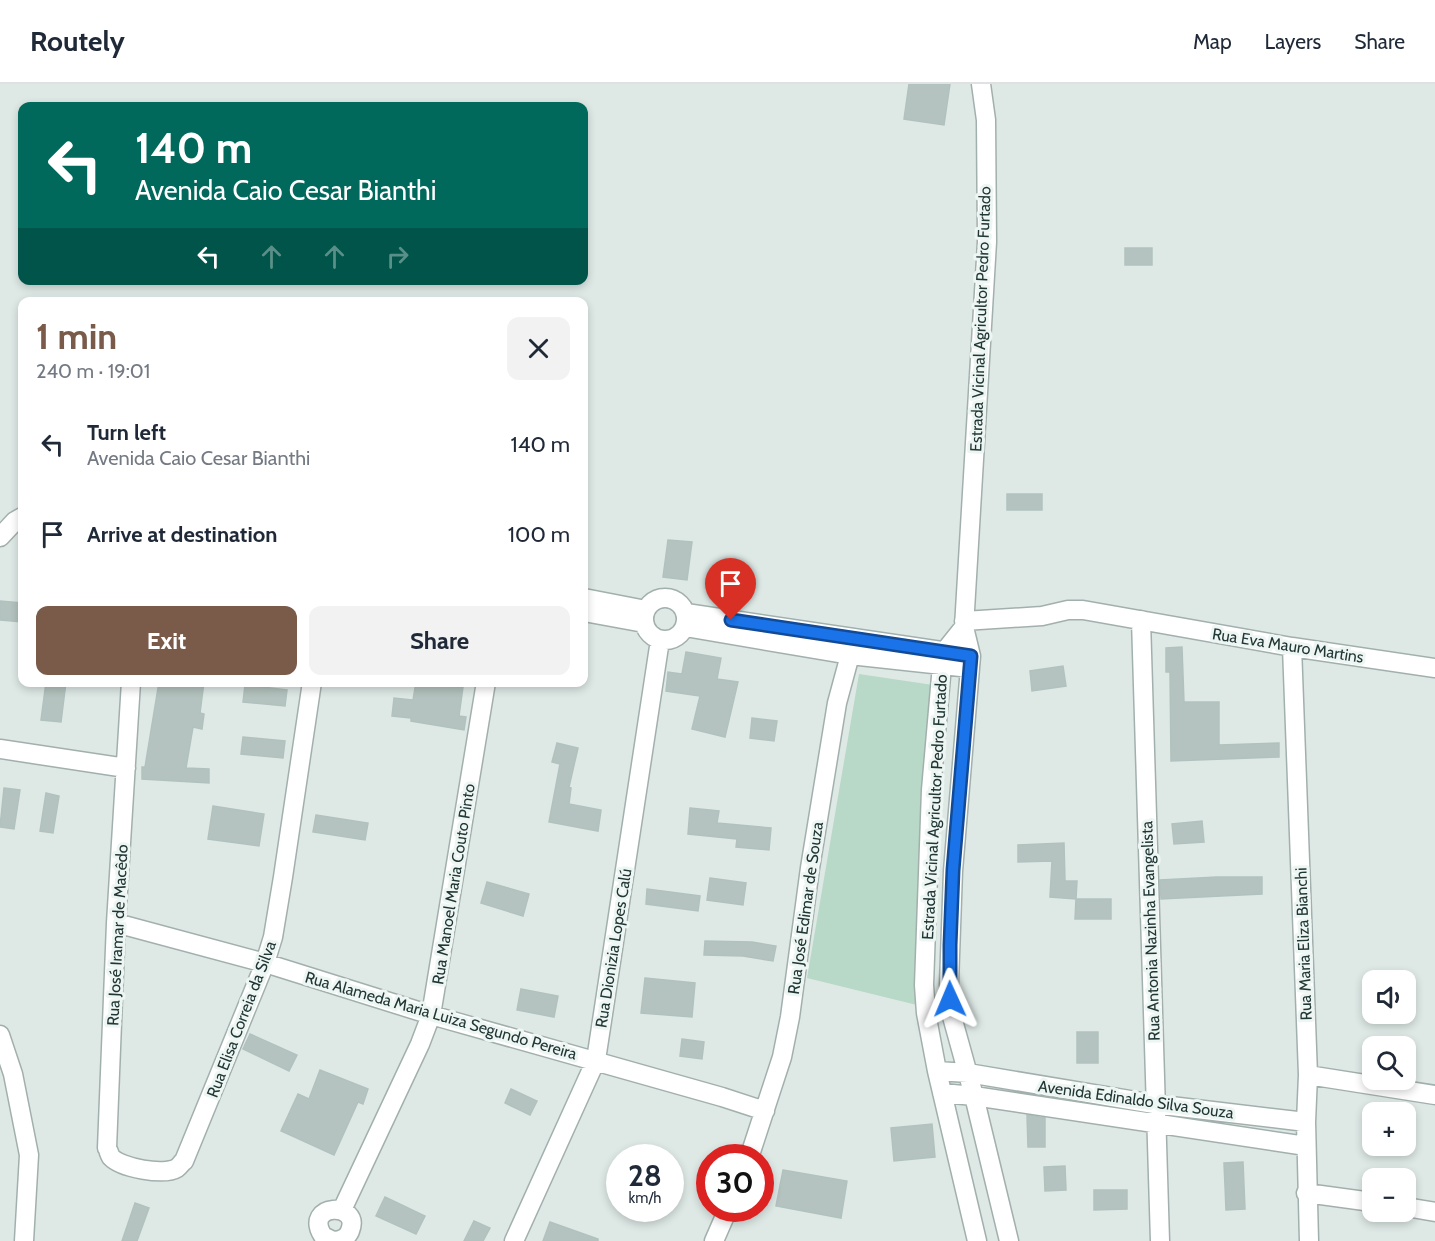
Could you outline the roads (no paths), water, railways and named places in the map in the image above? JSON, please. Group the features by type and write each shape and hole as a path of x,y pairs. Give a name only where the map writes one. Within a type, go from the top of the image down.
{"street":[{"name":"Estrada Vicinal Agricultor Pedro Furtado","path":"981,84 986,120 987,242 964,624 971,662 953,870 949,984 951,1013 974,1096 1009,1241"},
{"path":"0,537 18,519"},
{"path":"667,597 680,602 686,620 677,637 660,640 650,633 645,616 654,600 667,597"},
{"path":"588,599 645,616"},
{"name":"Rua Eva Mauro Martins","path":"964,624 1042,616 1068,610 1101,612 1292,647 1435,668"},
{"path":"588,612 645,616"},
{"path":"686,620 850,655 943,659"},
{"path":"686,620 971,662"},
{"name":"Rua Antonia Nazinha Evangelista","path":"1141,620 1154,1104 1160,1241"},
{"name":"Estrada Vicinal Agricultor Pedro Furtado","path":"964,624 943,659 931,790 924,985 926,1013 937,1071 977,1241"},
{"name":"Rua Dionizia Lopes Calú","path":"514,1241 596,1060 660,640"},
{"name":"Rua Maria Eliza Bianchi","path":"1292,647 1308,1075 1305,1122 1309,1241"},
{"name":"Rua José Edimar de Souza","path":"754,1144 782,1057 788,1027 810,868 837,703 850,655"},
{"name":"Rua José Iramar de Macêdo","path":"131,687 116,924 107,1148 111,1156 119,1162 139,1169"},
{"name":"Rua Elisa Correia da Silva","path":"139,1169 169,1171 177,1168 183,1161 265,963 273,937 311,687"},
{"name":"Rua Manoel Maria Couto Pinto","path":"342,1210 420,1044 431,1015 485,687"},
{"path":"0,749 126,768"},
{"name":"Rua Alameda Maria Luiza Segundo Pereira","path":"116,924 265,963 431,1015 596,1060 765,1111"},
{"path":"0,1035 13,1074 29,1155 24,1241"},
{"name":"Avenida Edinaldo Silva Souza","path":"937,1071 968,1073 1154,1104 1305,1122"},
{"path":"1308,1075 1435,1095"},
{"name":"Avenida Edinaldo Silva Souza","path":"942,1094 974,1096 1306,1146"},
{"path":"1306,1193 1362,1201"},
{"path":"330,1209 342,1210 351,1220 351,1230 344,1238 334,1241 323,1236 319,1226 322,1215 330,1209"},
{"path":"1416,1209 1435,1212"},
{"path":"714,1241 722,1222"}]}
